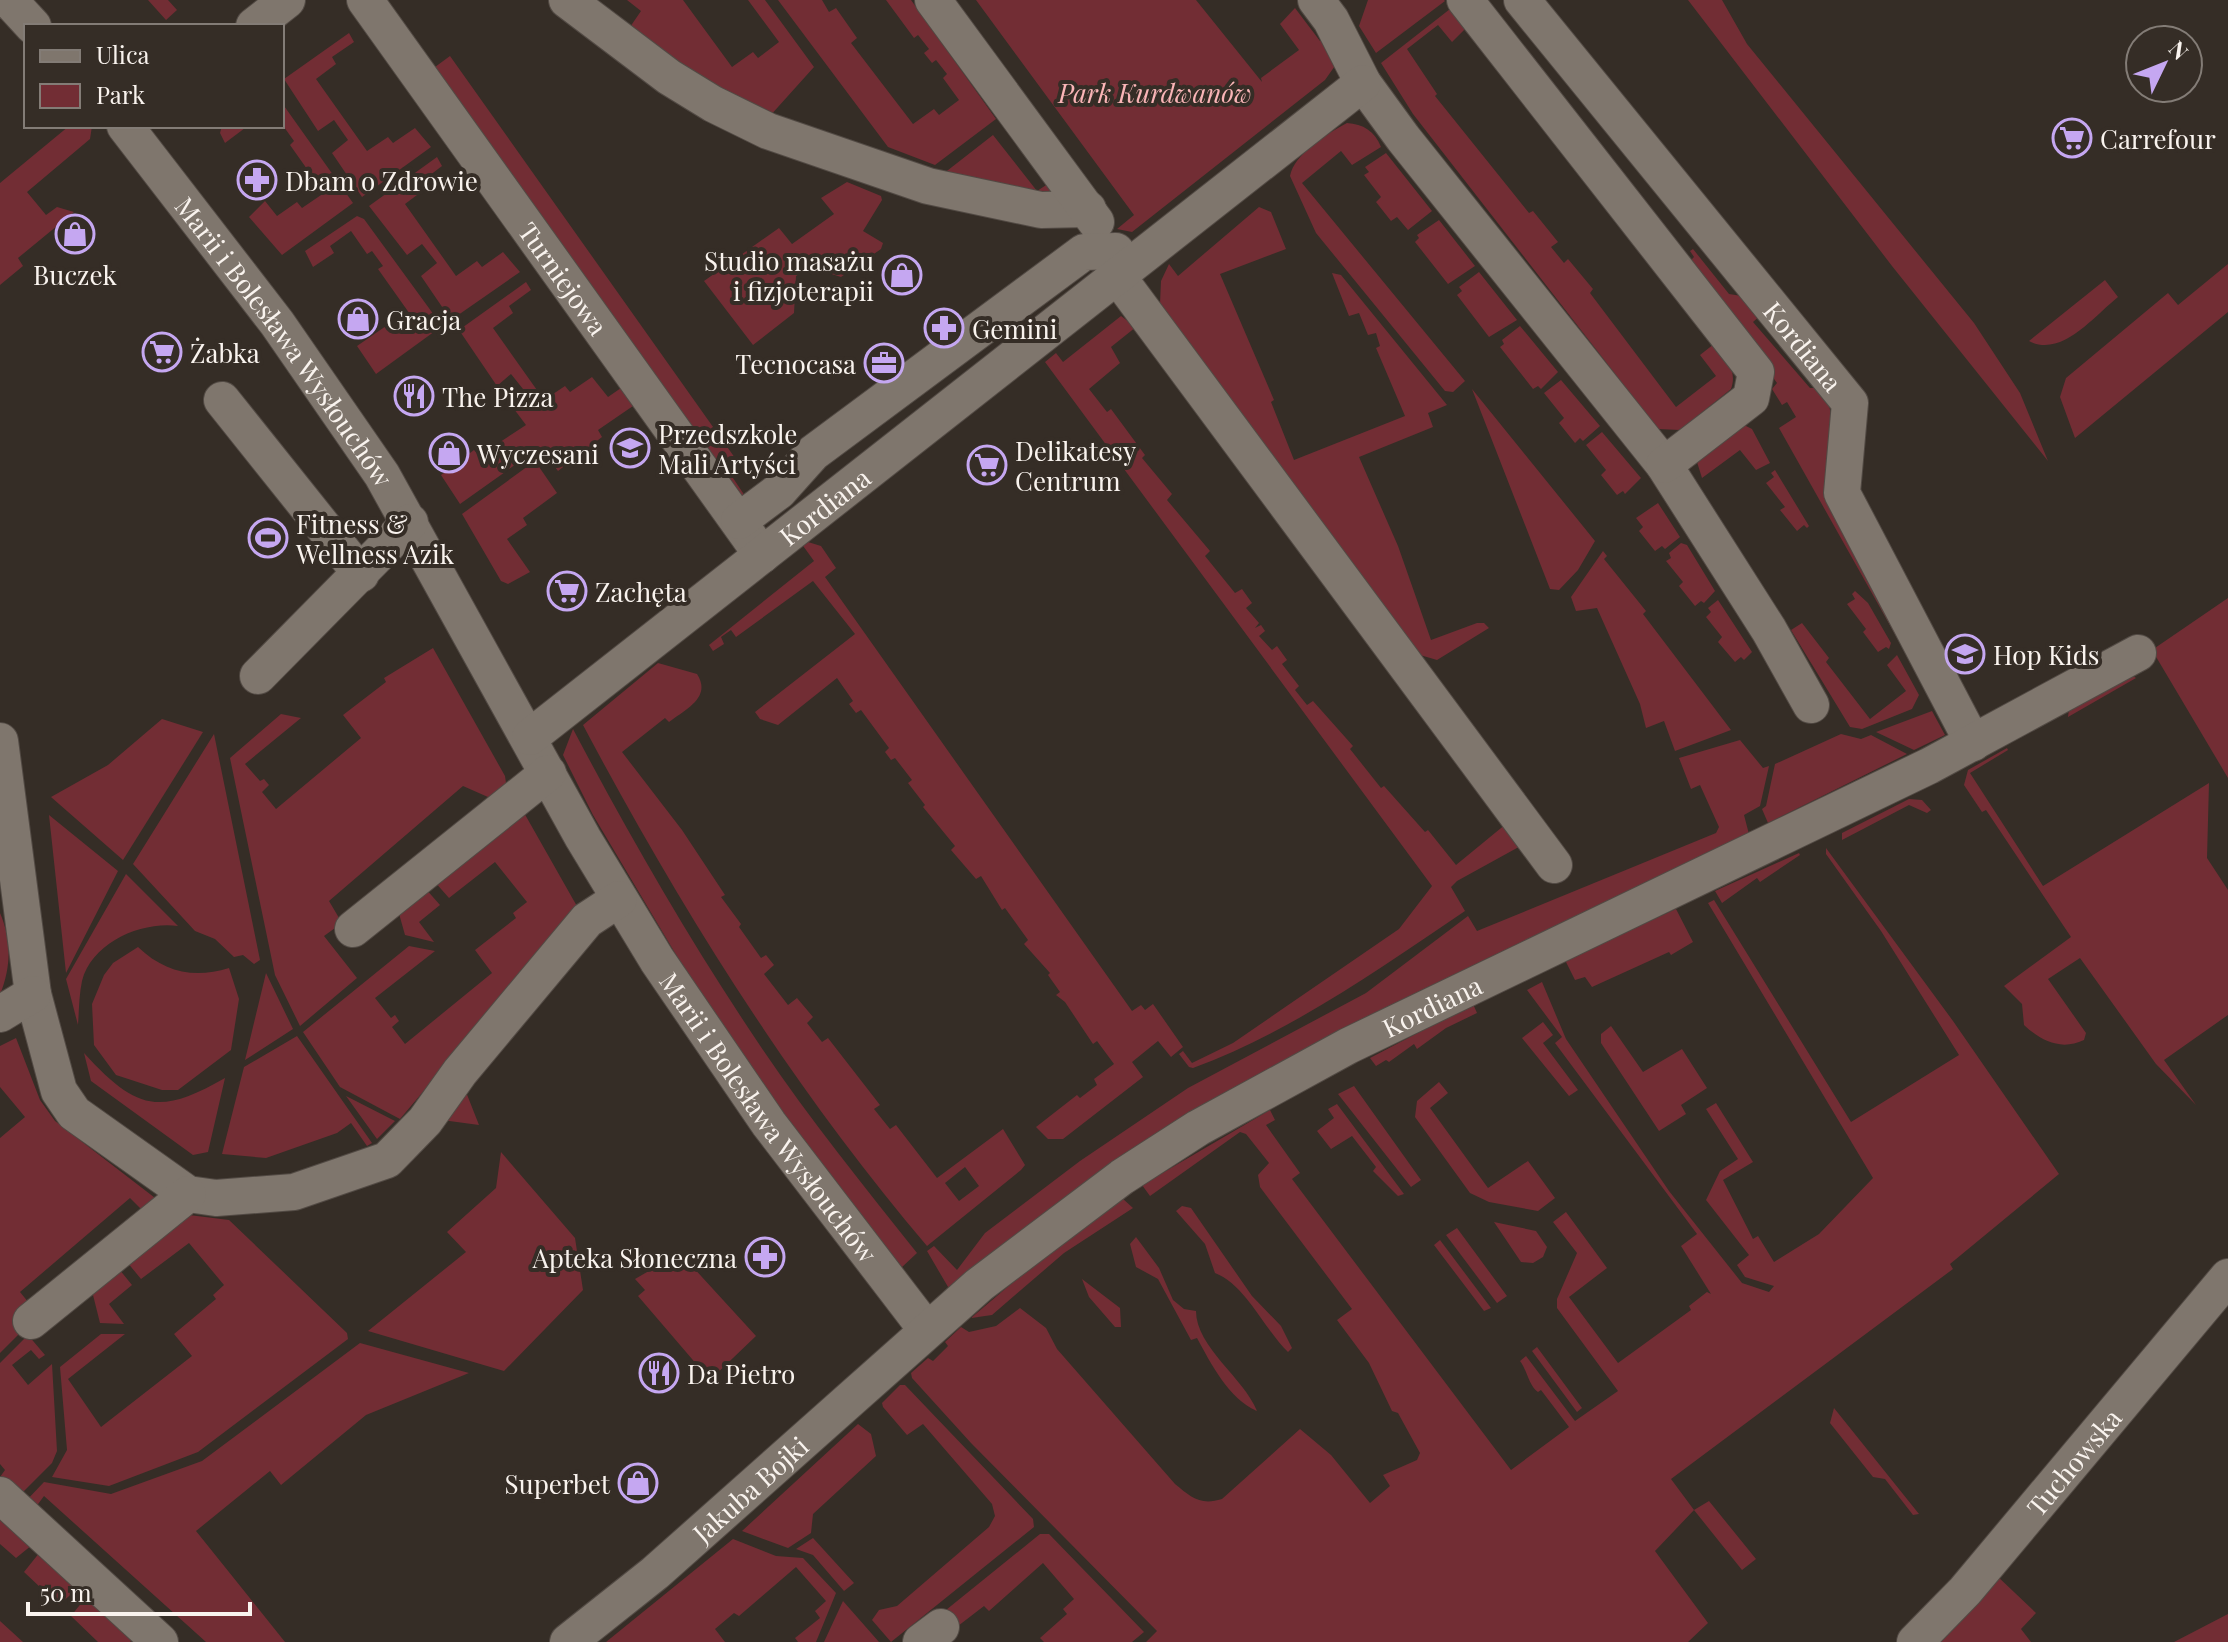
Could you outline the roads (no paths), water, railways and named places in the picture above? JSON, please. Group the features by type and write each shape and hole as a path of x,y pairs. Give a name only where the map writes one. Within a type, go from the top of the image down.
{"street":[{"path":"9,0 31,24"},
{"path":"257,24 287,0"},
{"name":"Turniejowa","path":"365,0 762,555"},
{"path":"567,0 669,77 713,104 768,131 928,186 1041,210 1088,209"},
{"path":"933,0 1088,209 1117,264 1554,865"},
{"path":"1316,0 1331,20 1363,83 1403,138 1664,465 1769,630 1811,705"},
{"name":"Kordiana","path":"1465,0 1756,372 1751,398 1664,465"},
{"name":"Kordiana","path":"1522,0 1850,403 1842,493 1973,743"},
{"name":"Kordiana","path":"530,737 762,555 1117,264 1363,83"},
{"name":"Marii i Bolesława Wysłouchów","path":"128,128 277,323 382,475 619,899 769,1124 926,1329"},
{"path":"739,521 779,491 813,453 1084,252 1117,264"},
{"path":"222,400 361,574"},
{"path":"258,676 410,522"},
{"name":"Kordiana","path":"926,1329 1045,1233 1122,1177 1272,1086 1526,958 1765,847 1973,743 2138,653"},
{"path":"0,741 33,994 50,1068 59,1091 74,1113 188,1194 216,1198 294,1192 387,1160 425,1121 460,1072 587,920 619,899"},
{"path":"353,929 548,773"},
{"path":"0,1014 33,994"},
{"path":"31,1321 188,1194"},
{"name":"Tuchowska","path":"1915,1642 1965,1591 2228,1277"},
{"name":"Jakuba Bojki","path":"568,1642 655,1573 786,1459 926,1329"},
{"path":"0,1495 160,1642"}],"place":[{"name":"Carrefour","path":"2072,138"},
{"name":"Dbam o Zdrowie","path":"257,180"},
{"name":"Buczek","path":"75,234"},
{"name":"Studio masażu i fizjoterapii","path":"902,275"},
{"name":"Gracja","path":"358,319"},
{"name":"Gemini","path":"944,328"},
{"name":"Żabka","path":"162,352"},
{"name":"Tecnocasa","path":"884,363"},
{"name":"The Pizza","path":"414,396"},
{"name":"Przedszkole Mali Artyści","path":"630,448"},
{"name":"Wyczesani","path":"449,453"},
{"name":"Delikatesy Centrum","path":"987,465"},
{"name":"Fitness & Wellness Azik","path":"268,538"},
{"name":"Zachęta","path":"567,591"},
{"name":"Hop Kids","path":"1965,654"},
{"name":"Apteka Słoneczna","path":"765,1257"},
{"name":"Da Pietro","path":"659,1373"},
{"name":"Superbet","path":"638,1483"}],"park label":[{"name":"Park Kurdwanów","path":"1155,92"}]}
